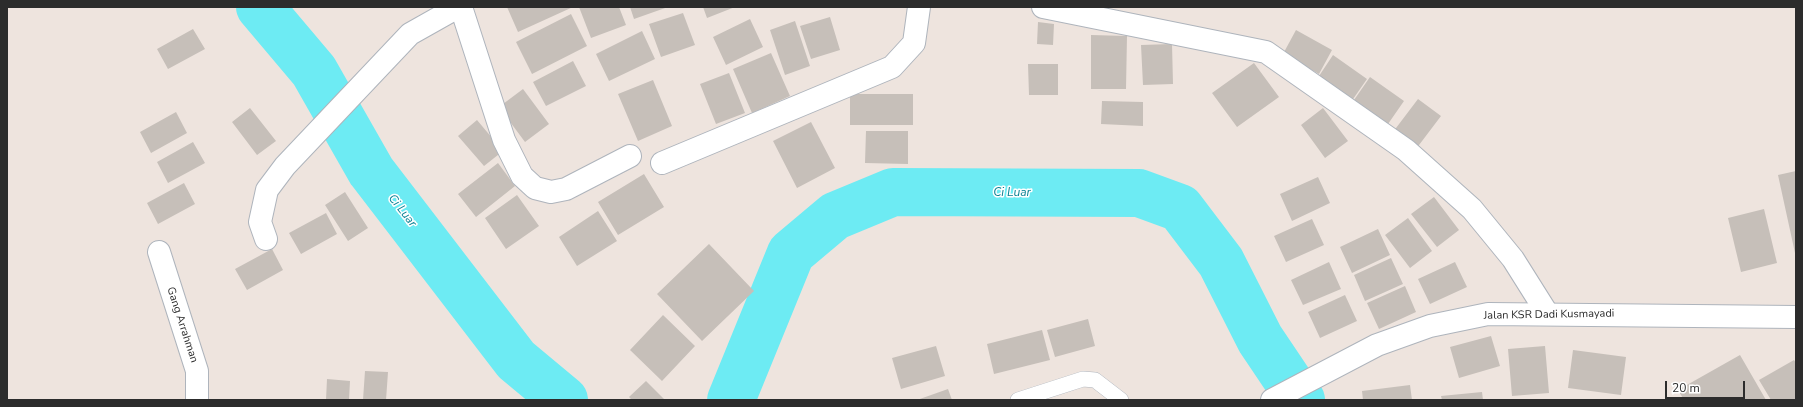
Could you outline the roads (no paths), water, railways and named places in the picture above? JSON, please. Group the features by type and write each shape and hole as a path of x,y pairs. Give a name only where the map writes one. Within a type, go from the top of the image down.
{"street":[{"path":"266,239 260,222 267,190 285,166 410,34 458,7"},
{"path":"461,7 504,140 522,176 536,188 551,192 566,189 630,156"},
{"path":"662,163 892,67 914,43 919,7"},
{"path":"1043,7 1266,52 1406,150 1472,209 1513,259 1547,313"},
{"name":"Gang Arrahman","path":"159,252 197,371 197,400"},
{"name":"Jalan KSR Dadi Kusmayadi","path":"1272,400 1324,371 1377,345 1430,326 1488,314 1547,313 1796,317"}],"lane":[{"path":"1018,400 1083,379 1095,380 1121,400"}],"waterway":[{"name":"Ci Luar","path":"260,7 314,71 371,171 516,360 564,400"},
{"name":"Ci Luar","path":"731,400 791,253 835,216 893,192 1139,193 1180,208 1221,262 1260,339 1301,400"}]}
